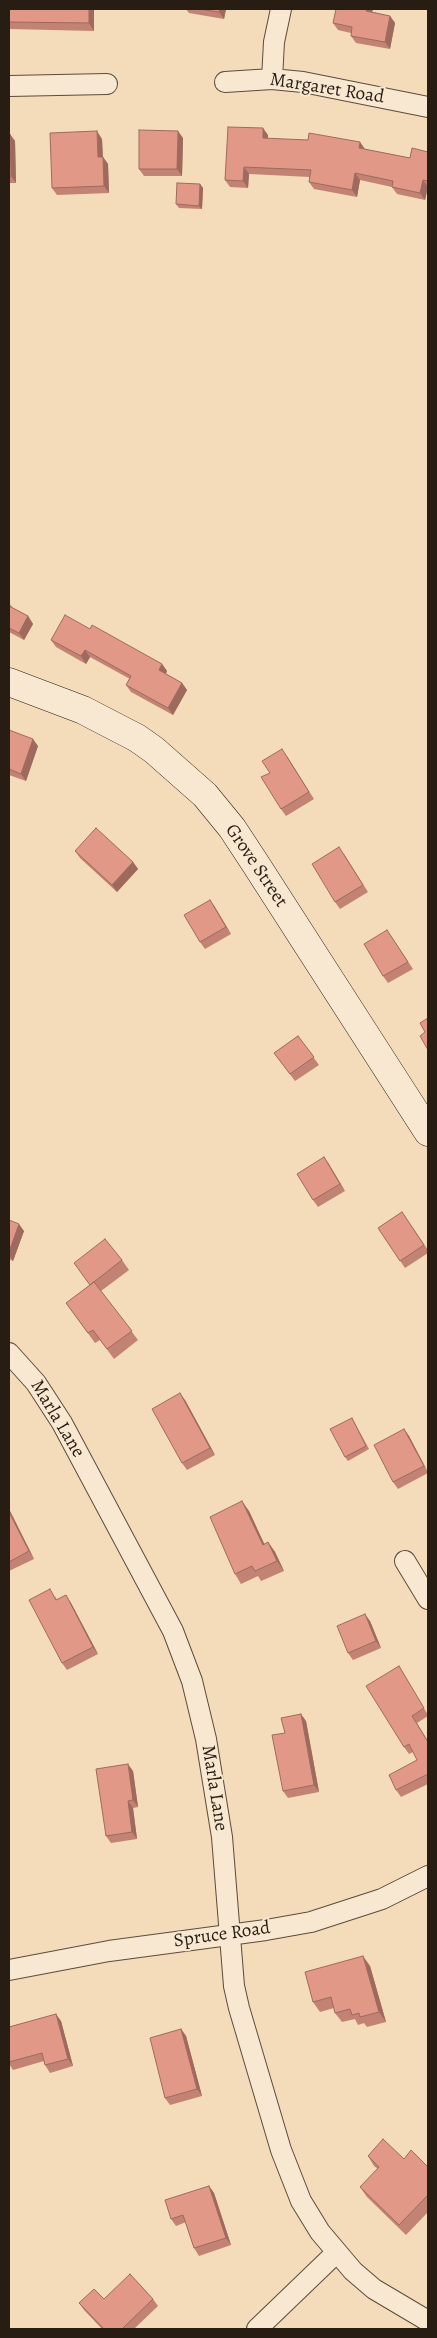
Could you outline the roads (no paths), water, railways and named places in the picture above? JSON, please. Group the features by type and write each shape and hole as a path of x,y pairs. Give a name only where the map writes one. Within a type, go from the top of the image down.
{"main road":[{"name":"Grove Street","path":"9,682 83,710 130,734 154,750 205,796 232,828 428,1132"}],"street":[{"path":"272,78 274,42 281,9"},
{"name":"Margaret Road","path":"225,82 272,78 335,87 428,107"},
{"path":"9,86 107,84"},
{"name":"Marla Lane","path":"9,1353 36,1383 62,1423 164,1614 183,1655 199,1705 222,1836 234,1986 281,2150 305,2209 336,2253 374,2289 428,2321"},
{"path":"405,1561 428,1599"},
{"name":"Spruce Road","path":"9,1970 91,1953 292,1925 330,1916 382,1899 428,1876"},
{"path":"257,2329 336,2253"}]}
